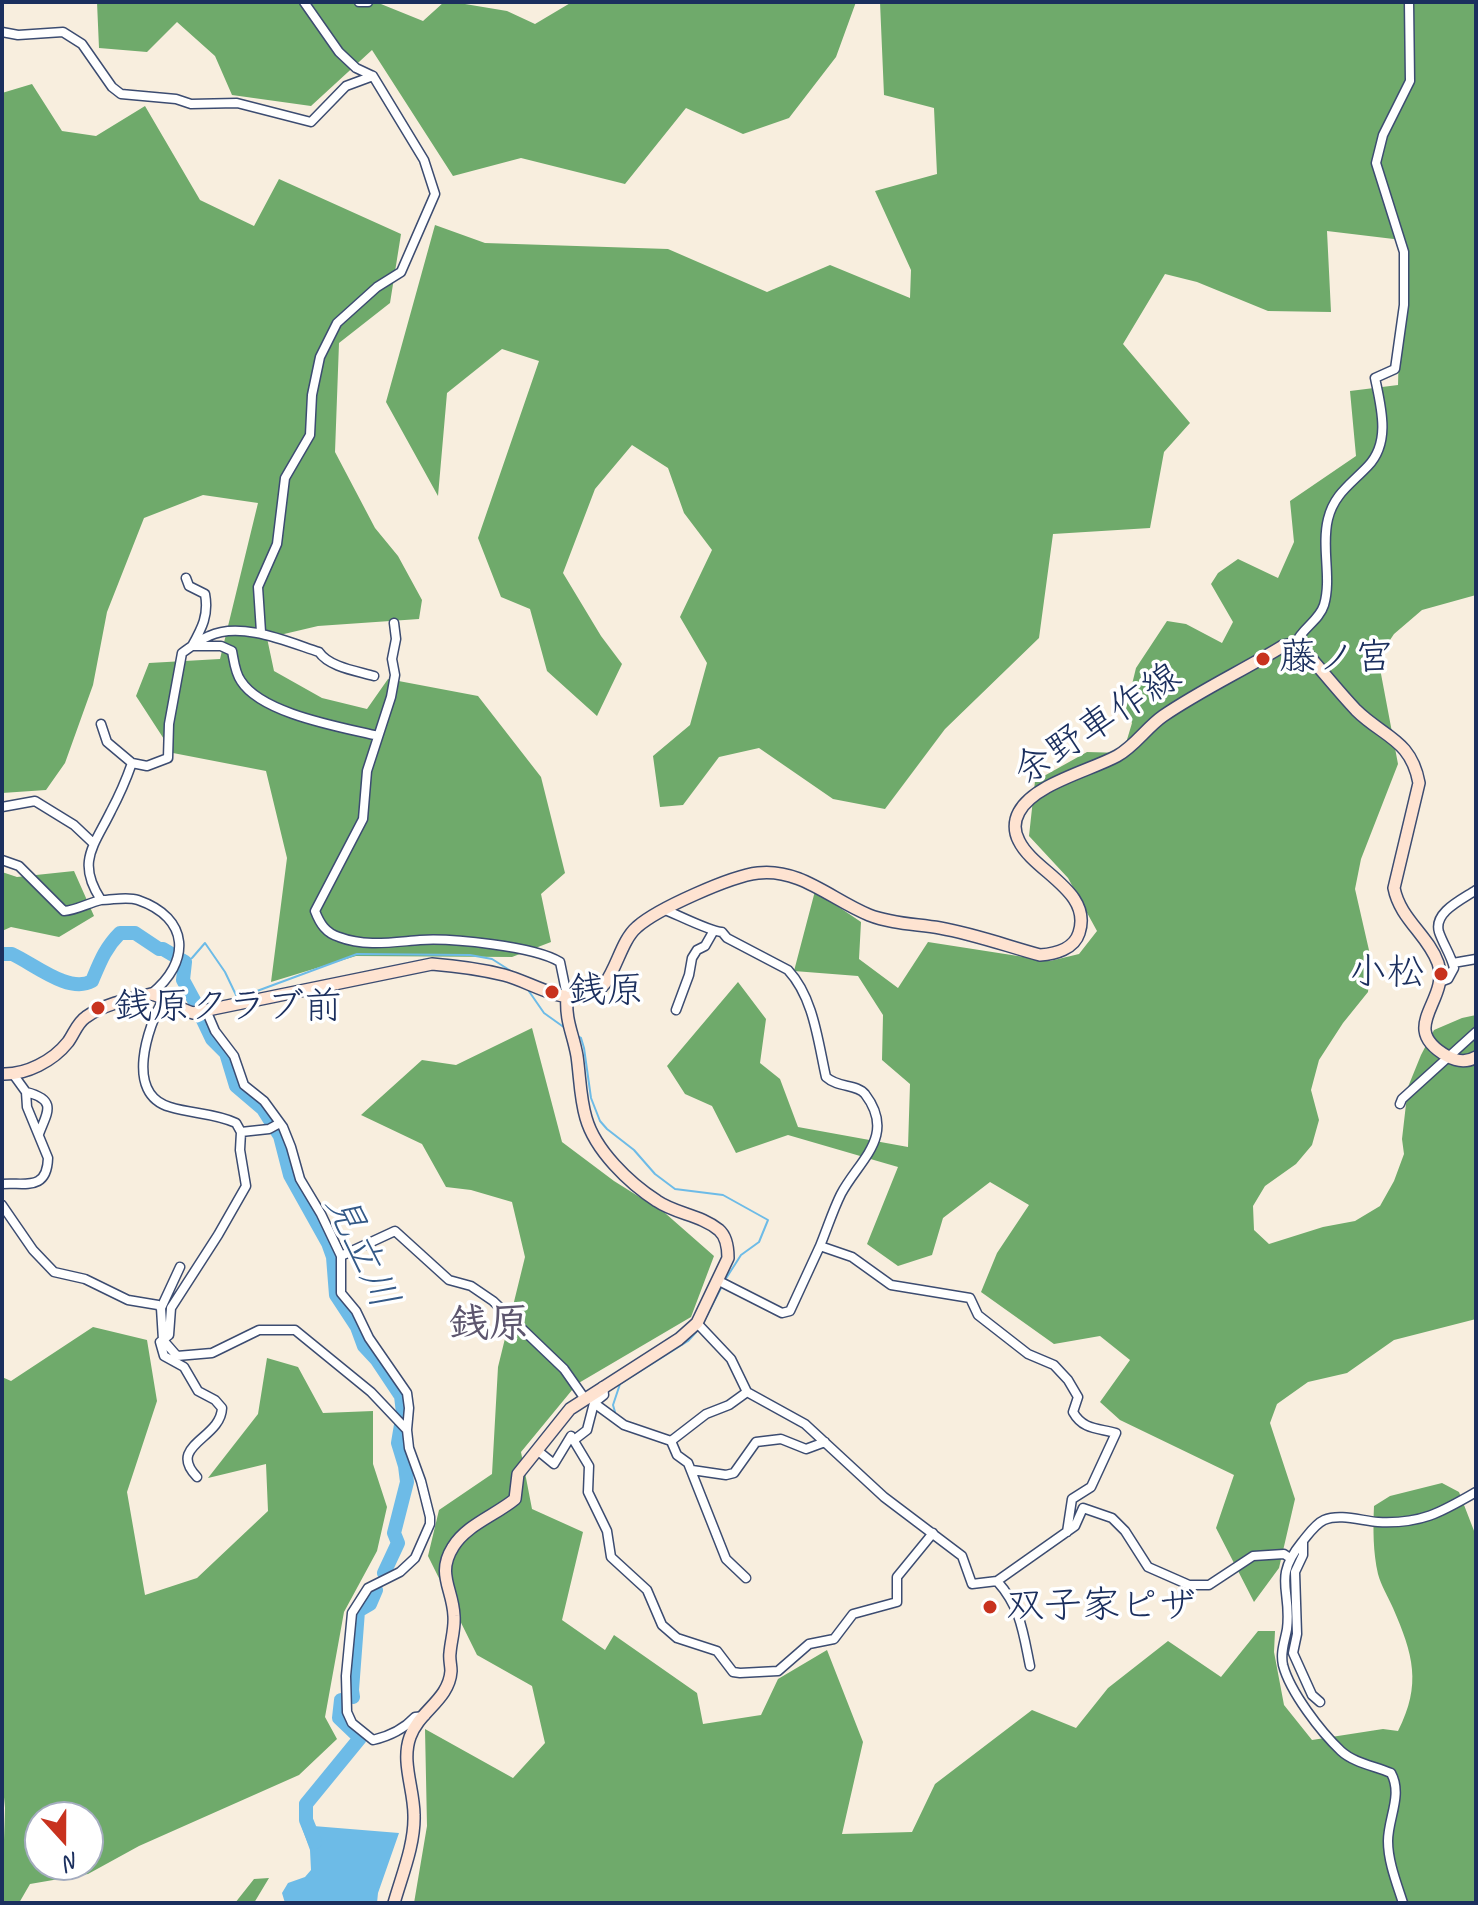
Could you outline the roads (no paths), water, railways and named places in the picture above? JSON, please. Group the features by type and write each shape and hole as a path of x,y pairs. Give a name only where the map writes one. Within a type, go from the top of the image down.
{"main road":[{"name":"余野車作線","path":"567,996 582,998 596,994 604,986 621,949 635,928 663,909 754,873 772,872 807,881 880,918 943,928 1040,955 1067,948 1077,939 1081,926 1078,908 1071,893 1019,842 1015,830 1017,816 1026,801 1040,791 1119,755 1160,718 1283,646 1295,644"},
{"path":"1295,644 1362,716 1401,744 1410,755 1419,783 1394,888 1404,916 1437,960 1440,982 1424,1023 1425,1034 1431,1045 1455,1060 1470,1061 1476,1057"},
{"path":"8,1074 41,1064 58,1054 81,1020 98,1008 151,994 178,1010 193,1013 432,964 472,967 567,996 565,1014 575,1044 586,1119 593,1138 634,1183 654,1199 722,1233 728,1258 697,1323 679,1339 603,1386 590,1401 563,1419 518,1474 515,1499 500,1512 465,1532 453,1546 445,1567 454,1618 449,1681 442,1696 414,1727 407,1748 414,1807 413,1836 394,1903"}],"street":[{"path":"261,632 258,587 277,544 285,478 310,435 312,395 320,357 337,323 377,287 401,272 435,194 424,160 373,76 356,68 339,52 304,2"},
{"path":"359,2 368,2"},
{"path":"1295,644 1300,633 1317,617 1323,606 1325,538 1334,503 1346,485 1372,461 1378,449 1383,420 1375,378 1395,369 1404,305 1404,252 1376,163 1383,135 1410,81 1409,2"},
{"path":"2,32 18,35 63,32 82,44 102,74 121,94 176,99 191,104 237,103 298,121 311,122 346,86 373,76"},
{"path":"186,578 189,586 205,594 207,605 207,617 192,646"},
{"path":"394,623 396,639 392,659 395,675 367,771 363,819 315,911 322,927 339,937 364,942 420,940 495,944 551,956 560,962 567,996"},
{"path":"101,724 107,742 132,763 147,766 168,758 169,724 182,653 220,632 261,632 319,652 322,658 347,669 374,676"},
{"path":"192,646 221,646 232,651 239,679 248,689 289,714 378,736"},
{"path":"101,900 91,885 88,870 92,842 112,810 132,763"},
{"path":"2,807 35,801 74,825 92,842"},
{"path":"2,860 19,866 64,911 101,900 130,898 160,912 176,927 179,958 160,987 151,994"},
{"path":"1440,982 1453,974 1453,963 1438,930 1438,923 1442,915 1476,890"},
{"path":"663,909 704,925 713,932 722,932 727,938 788,970 795,978 814,1023 826,1077 834,1085 859,1089 865,1094 877,1120 873,1148 842,1192 790,1311 782,1313 717,1280"},
{"path":"676,1010 692,958 697,950 705,946 713,932"},
{"path":"1453,963 1476,959"},
{"path":"163,999 151,1024 142,1060 149,1092 171,1108 236,1123 241,1132 240,1150 246,1186 225,1225 171,1308 169,1335 160,1342 164,1356 184,1367 198,1391 215,1400 222,1408 216,1426 188,1452 188,1464 197,1477"},
{"path":"206,1010 215,1031 234,1056 244,1085 264,1101 291,1147 300,1179 341,1256 341,1293 356,1311 369,1338 403,1386 409,1402 402,1425"},
{"path":"1400,1104 1447,1056 1476,1032"},
{"path":"8,1074 26,1092 37,1095 47,1105 49,1114 39,1134"},
{"path":"2,1184 31,1185 41,1180 48,1166 48,1158 27,1107 26,1092"},
{"path":"241,1132 277,1125"},
{"path":"2,1207 33,1250 54,1272 85,1279 128,1300 152,1303 161,1308"},
{"path":"341,1256 395,1231 449,1280 471,1286 493,1301 564,1369 590,1401 624,1425 671,1441 677,1455 692,1470 726,1559 746,1578"},
{"path":"820,1246 852,1257 891,1285 970,1298 978,1315 1028,1354 1054,1365 1068,1380 1078,1397 1073,1412 1078,1421 1085,1427 1116,1433 1091,1487 1072,1499 1067,1532"},
{"path":"180,1267 161,1308 163,1340 177,1356 212,1353 259,1330 295,1330 371,1392 402,1425 421,1481 430,1524 420,1550 409,1564 368,1588 352,1613 346,1703 349,1720 373,1740 389,1736 407,1726 415,1717 425,1716"},
{"path":"697,1323 731,1359 747,1392 805,1424 884,1497 962,1556 972,1584 997,1581 1075,1526 1083,1508 1112,1518 1125,1531 1148,1567 1189,1585 1209,1585 1253,1556 1284,1554 1290,1558"},
{"path":"671,1441 706,1414 729,1405 747,1392"},
{"path":"537,1450 554,1464 573,1438 587,1430 590,1401"},
{"path":"563,1419 589,1466 588,1492 607,1531 611,1557 647,1590 662,1625 677,1638 717,1651 733,1672 778,1671 809,1644 834,1639 853,1614 897,1602 897,1577 933,1533"},
{"path":"692,1470 726,1475 734,1473 756,1442 781,1439 806,1449 825,1442"},
{"path":"1403,1903 1392,1869 1388,1842 1396,1783 1391,1773 1343,1753 1311,1716 1287,1676 1282,1663 1287,1626 1284,1574 1290,1558 1325,1520 1338,1517 1380,1522 1427,1519 1476,1492"},
{"path":"1303,1541 1303,1555 1295,1572 1297,1634 1293,1653 1312,1695 1320,1702"},
{"path":"997,1581 1018,1611 1030,1666"}],"water":[{"path":"301,1825 399,1833 377,1903 285,1903 282,1893 288,1883 305,1877 311,1870 310,1850"}],"waterway":[{"path":"2,954 12,954 62,981 83,984 92,981 100,961 120,933 135,933 185,962 183,980 196,1004"},
{"path":"185,962 205,943 236,995 257,991 357,954 470,955 492,959 514,973"},
{"path":"526,987 544,1013 565,1028"},
{"name":"見立川","path":"202,1018 212,1039 226,1053 236,1086 263,1109 280,1136 290,1175 333,1257 336,1295 357,1327 364,1346 401,1396 403,1413 398,1443 407,1482 394,1533 398,1543 384,1573"},
{"path":"577,1036 581,1038 584,1048 591,1098 600,1121 607,1129 675,1189 723,1195 768,1220 759,1242 741,1255 725,1280"},
{"path":"703,1323 722,1286"},
{"path":"615,1412 613,1405 620,1384 688,1341 699,1329"},
{"name":"見立川","path":"353,1697 358,1611 370,1604 376,1590"},
{"name":"見立川","path":"315,1842 306,1820 306,1804 360,1738 339,1718 341,1700"}],"place":[{"name":"藤ノ宮","path":"1263,659"},
{"name":"小松","path":"1441,974"},
{"name":"銭原","path":"552,992"},
{"name":"銭原クラブ前","path":"98,1008"},
{"name":"双子家ピザ","path":"990,1607"}],"district":[{"name":"銭原","path":"489,1326"}]}
